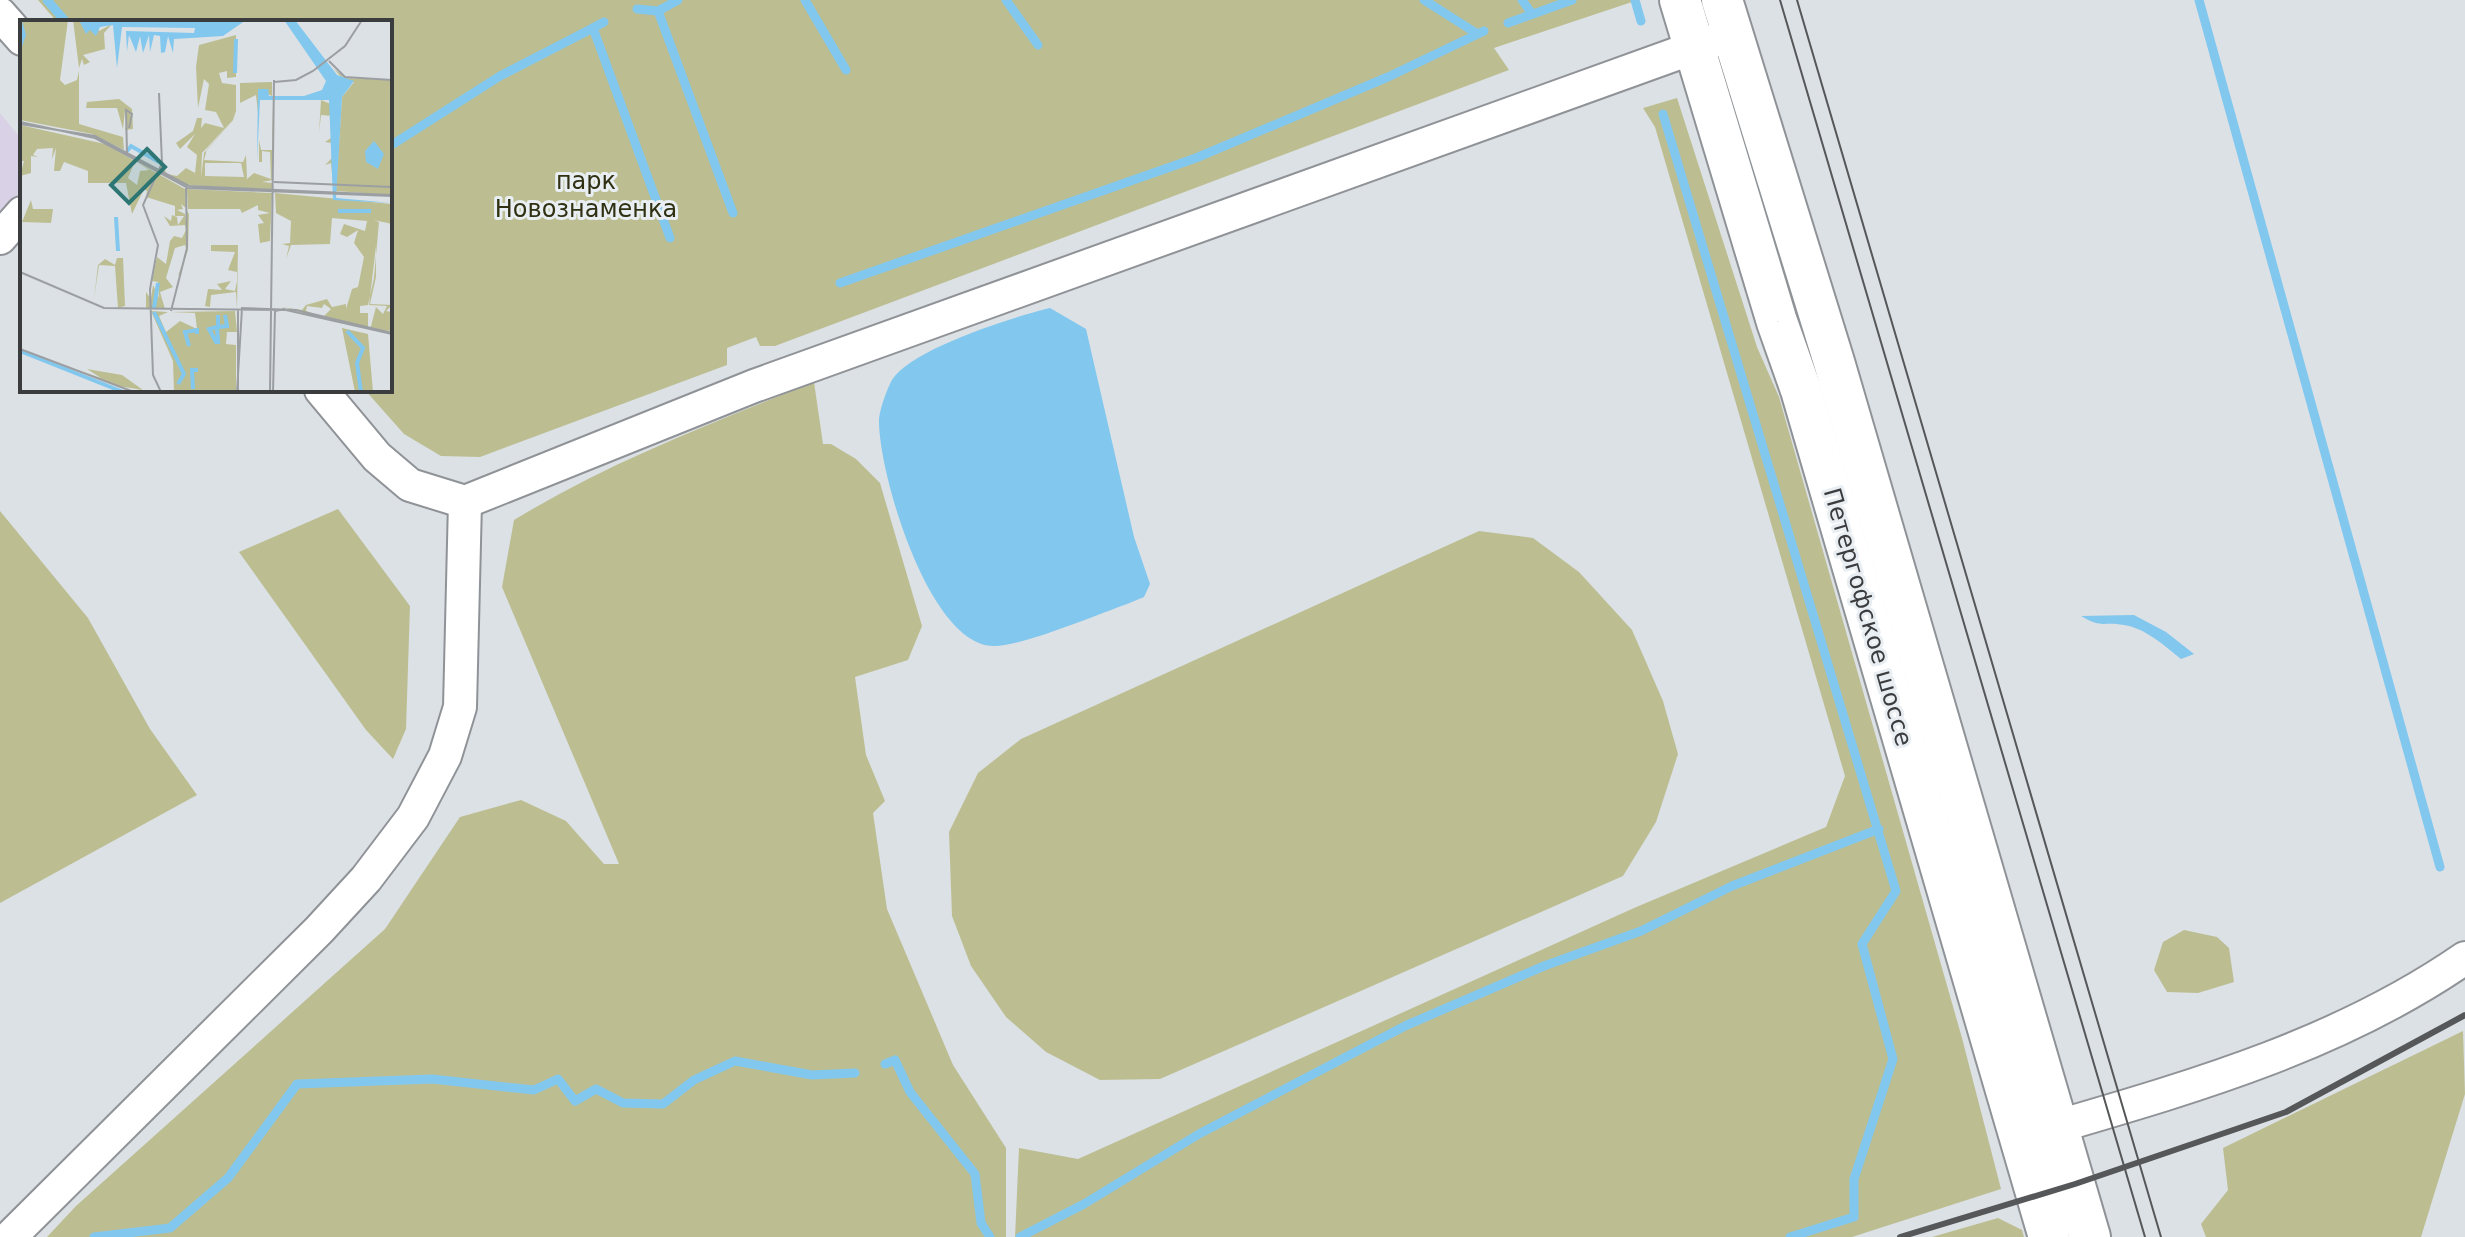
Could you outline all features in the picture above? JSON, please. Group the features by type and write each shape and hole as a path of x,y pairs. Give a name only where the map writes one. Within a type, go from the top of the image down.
{"main road":[{"name":"Петергофское шоссе","path":"1680,0 1777,322 2039,1132 2090,1237"},
{"name":"Петергофское шоссе","path":"1727,17 1834,362 2039,1132 2049,1237"}],"street":[{"path":"0,14 20,37"},
{"path":"323,392 377,457 410,485 465,502 754,386 1693,47 1727,17"},
{"path":"0,238 20,215"},
{"path":"10,1237 319,930 366,879 413,817 445,756 460,707 465,502"},
{"path":"2039,1132 2248,1068 2337,1033 2395,1003 2465,958"}],"shaded area":[{"path":"0,113 20,138 20,191 0,213"}],"green space":[{"name":"парк Новознаменка","path":"38,0 1638,0 1494,48 1509,70 775,346 760,346 756,337 727,348 727,365 480,457 441,456 404,434 367,392 392,392 392,20 55,20"},
{"path":"1677,98 1757,347 1779,397 1962,1038 2001,1189 1852,1237 1015,1237 1019,1148 1078,1159 1634,908 1826,827 1845,776 1655,127 1643,108"},
{"path":"814,382 823,444 831,444 856,459 880,483 922,626 908,660 855,677 866,755 885,801 873,813 887,909 953,1065 1006,1148 1006,1237 47,1237 76,1206 385,929 460,817 521,800 566,821 604,864 619,864 502,587 514,520 624,462"},
{"path":"338,509 410,606 406,729 393,759 366,730 239,552"},
{"path":"0,511 88,618 150,729 197,795 0,903"},
{"path":"1479,531 1533,538 1579,572 1632,630 1663,701 1678,754 1656,822 1623,876 1160,1079 1100,1080 1046,1052 1006,1017 971,966 952,916 949,832 978,773 1021,739"},
{"path":"2184,930 2217,937 2229,948 2234,982 2198,993 2167,992 2154,970 2163,942"},
{"path":"2463,1031 2465,1094 2421,1237 2206,1237 2201,1224 2228,1190 2223,1148"},
{"path":"1998,1218 2022,1230 2024,1237 1932,1237"}],"water":[{"path":"1050,308 1086,329 1134,537 1150,584 1144,597 1127,604 1041,636 994,646 970,639 949,618 929,589 898,515 881,446 879,417 892,380 920,357 964,336"},
{"path":"2134,615 2166,632 2194,654 2181,659 2140,630 2124,625 2098,624 2081,616"}],"waterway":[{"path":"47,0 64,20"},
{"path":"678,0 658,11 733,213"},
{"path":"805,0 846,70"},
{"path":"1006,0 1038,45"},
{"path":"1424,0 1476,33"},
{"path":"1522,0 1532,14"},
{"path":"1508,23 1572,0"},
{"path":"1635,0 1641,21"},
{"path":"2199,0 2440,867"},
{"path":"637,9 658,11"},
{"path":"604,22 593,28 670,238"},
{"path":"392,145 500,76 593,28"},
{"path":"840,283 1196,158 1388,77 1484,31"},
{"path":"1663,114 1896,891 1862,944 1893,1059 1854,1179 1854,1217 1790,1237"},
{"path":"1020,1237 1084,1204 1199,1134 1407,1025 1544,966 1641,931 1732,886 1879,829"},
{"path":"885,1064 895,1060 910,1092 975,1174 981,1223 990,1237"},
{"path":"94,1237 170,1228 228,1178 297,1084 432,1079 534,1090 558,1079 575,1101 596,1089 623,1103 663,1104 694,1080 735,1061 812,1075 855,1073"}],"tram line":[{"path":"1780,0 2145,1237"},
{"path":"1797,0 2161,1237"}],"railway":[{"path":"1900,1237 2075,1184 2286,1112 2465,1015"}]}
